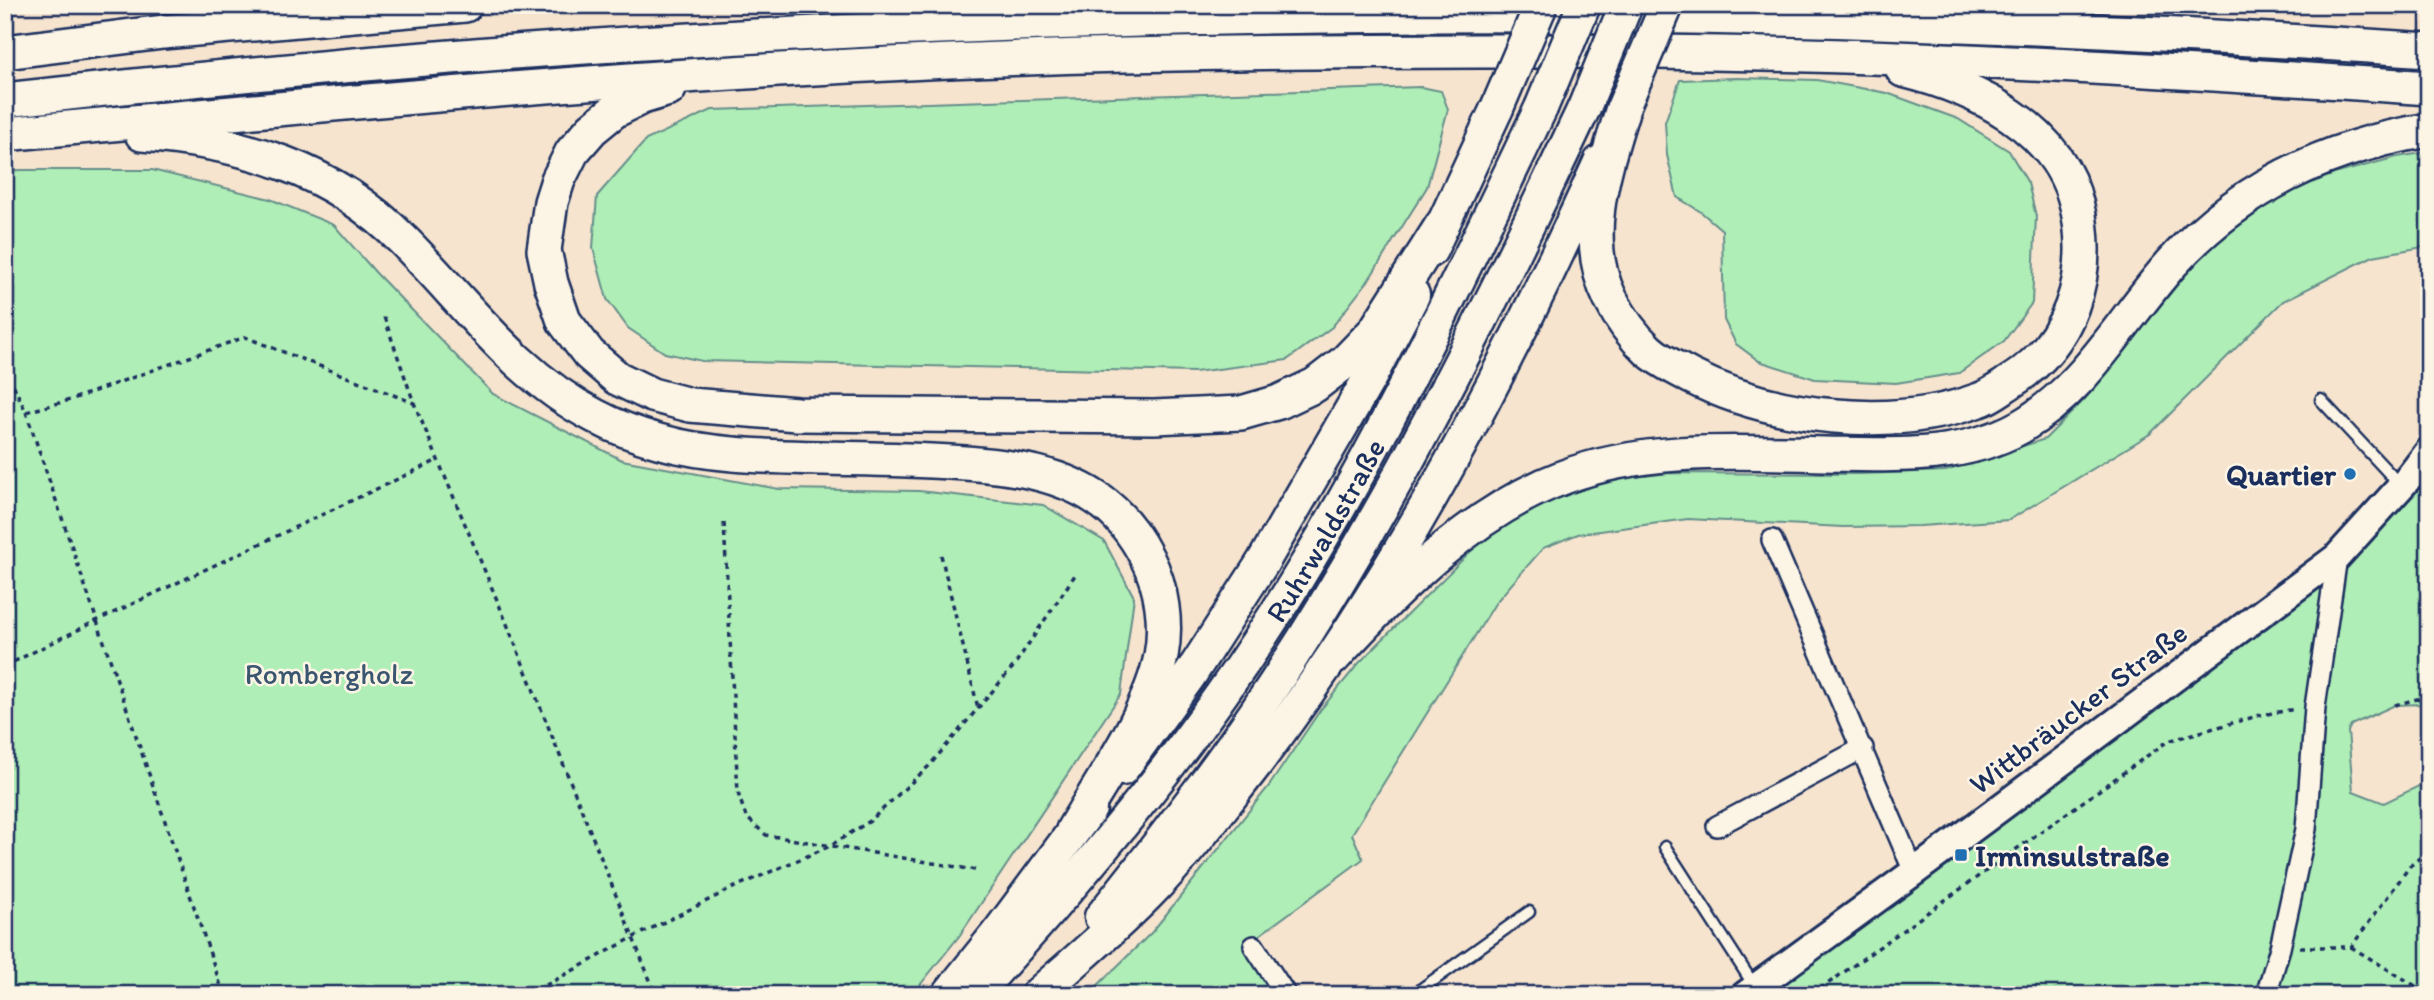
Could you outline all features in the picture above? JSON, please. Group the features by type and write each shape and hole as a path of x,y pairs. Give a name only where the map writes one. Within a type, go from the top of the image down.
{"highway":[{"path":"163,32 259,5"},
{"path":"5,52 163,32 465,5"},
{"path":"948,995 1001,929 1073,830 1143,744 1264,562 1411,300 1541,5"},
{"name":"Ruhrwaldstraße","path":"974,995 1061,899 1138,803 1221,695 1291,588 1405,387 1541,108 1584,5"},
{"path":"1036,995 1153,853 1254,714 1334,588 1443,396 1513,260 1584,108 1626,5"},
{"path":"1036,995 1155,887 1276,738 1333,658 1394,563 1518,335 1573,222 1667,5"},
{"path":"5,100 399,61 628,43 855,30 1128,20 1431,15 1749,18 1979,25 2429,50"},
{"path":"5,134 388,98 744,71 1118,55 1341,51 1804,55 2182,71 2429,88"},
{"path":"1623,108 1607,158 1599,196 1596,228 1599,260 1609,296 1628,327 1649,351 1672,367 1712,387 1765,404 1822,414 1879,417 1935,413 1982,400 2027,373 2056,341 2073,306 2082,267 2082,230 2075,199 2063,170 2035,135 1983,97 1908,71 1804,55"},
{"path":"744,71 642,97 614,111 572,152 558,180 546,225 544,250 551,283 564,321 589,354 617,378 652,395 690,405 797,414 1165,417 1241,413 1279,402 1303,391 1346,361 1374,331 1442,225"},
{"path":"1333,658 1408,582 1457,540 1498,510 1564,477 1637,460 1694,453 1889,456 1935,453 1982,444 2018,428 2048,408 2078,380 2172,263 2211,225 2247,196 2321,158 2366,143 2429,130"},
{"path":"42,131 115,131 190,140 246,150 321,178 365,206 385,223 533,376 595,416 649,439 676,446 736,454 892,458 993,466 1045,476 1097,498 1122,519 1139,541 1153,569 1161,598 1163,636 1161,656 1150,692 1073,830"}],"main road":[{"name":"Wittbräucker Straße","path":"1750,991 2337,556 2402,486 2429,451"}],"street":[{"path":"1772,540 1914,872"},
{"path":"2266,995 2280,948 2305,829 2315,707 2337,556"},
{"path":"1717,827 1863,748"},
{"path":"1254,946 1286,995"}],"lane":[{"path":"2322,400 2402,486"},
{"path":"1665,847 1750,991"},
{"path":"1413,995 1529,912"}],"path":[{"path":"384,317 414,403 505,619 656,995"},
{"path":"26,412 70,400 246,337 414,403"},
{"path":"5,367 26,412 224,995"},
{"path":"5,666 438,460"},
{"path":"724,523 738,793 746,817 766,835 975,870"},
{"path":"941,555 978,708"},
{"path":"528,995 634,937 735,887 828,847 870,821 929,766 1013,667 1074,575"},
{"path":"2395,705 2417,699 2429,700"},
{"path":"1812,995 2168,741 2261,715 2315,707"},
{"path":"2351,947 2410,866 2429,850"},
{"path":"2280,948 2351,947 2429,993"}],"green space":[{"path":"1680,80 1817,80 1887,93 1958,119 2009,151 2028,183 2036,216 2032,303 2004,341 1959,373 1896,383 1815,379 1759,361 1736,344 1724,320 1722,230 1677,197 1667,155 1665,122"},
{"path":"1421,87 1441,91 1448,109 1427,187 1368,281 1332,327 1287,360 1195,372 702,361 665,353 628,328 607,299 593,248 597,196 646,140 712,110"},
{"path":"2429,152 2429,246 2373,256 2283,301 2150,434 2009,520 1920,526 1843,527 1688,519 1578,534 1543,548 1496,602 1352,834 1363,859 1246,945 1277,995 1088,995 1152,932 1269,786 1321,709 1359,663 1490,532 1552,499 1616,479 1670,473 1858,474 1946,471 2045,439 2085,399 2198,259 2236,228 2285,193 2334,174 2397,157"},
{"name":"Rombergholz","path":"152,170 270,199 334,225 376,273 493,394 622,460 779,489 919,491 1043,505 1104,541 1134,597 1121,694 960,935 912,995 5,995 5,171"},
{"path":"2429,451 2429,711 2422,704 2395,705 2351,725 2348,731 2353,791 2384,803 2429,781 2429,995 1745,995 2337,557"}],"place":[{"name":"Quartier","path":"2350,474"},
{"name":"Irminsulstraße","path":"1961,855"}]}
